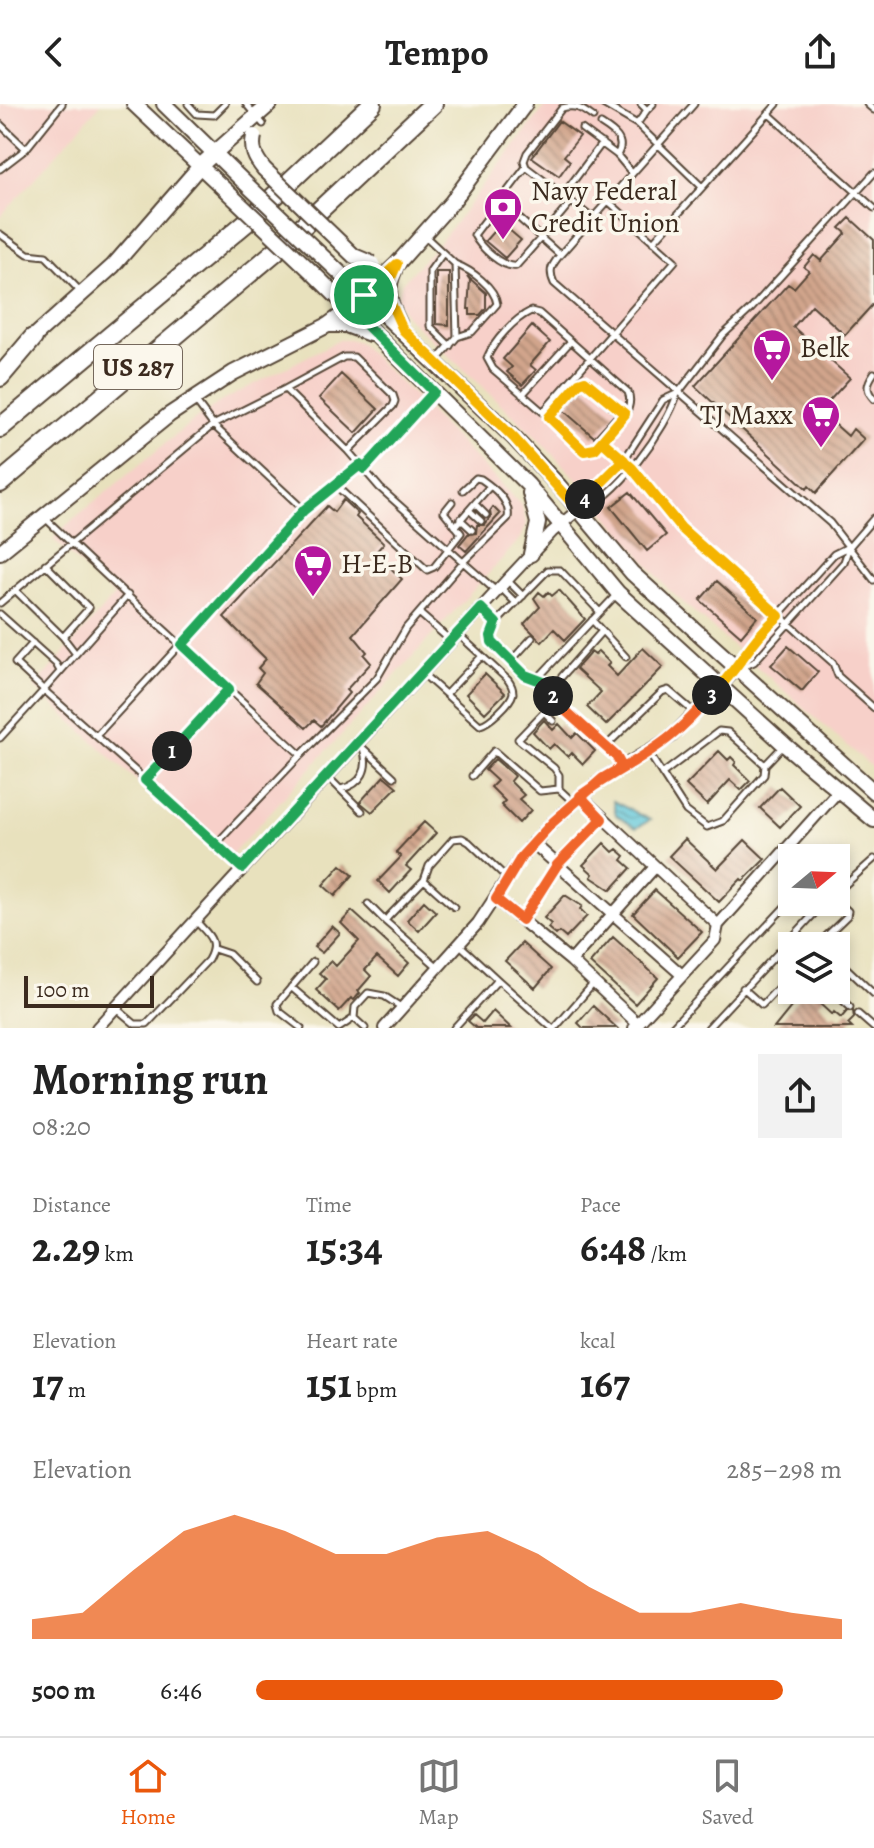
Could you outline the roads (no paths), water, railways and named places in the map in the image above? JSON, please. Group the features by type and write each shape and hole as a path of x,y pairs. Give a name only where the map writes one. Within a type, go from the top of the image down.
{"highway":[{"name":"US 287","path":"0,428 258,212 372,104"},
{"name":"US 287","path":"0,483 276,251 433,104"},
{"path":"0,377 33,338"}],"main road":[{"path":"134,104 313,273 528,485 618,593 785,745 874,820"},
{"path":"0,368 139,239 200,166 272,104"},
{"path":"0,552 193,398 233,373 328,325 350,309 397,264 452,202 525,104"},
{"path":"170,106 214,154 514,438 632,573 874,792"},
{"path":"255,120 253,149 264,169 354,256 373,264 397,264"},
{"path":"163,132 183,162 180,190"},
{"path":"397,264 388,285 388,297 403,330"},
{"path":"328,325 346,325 377,337"},
{"path":"528,485 538,523 531,554"}],"street":[{"path":"97,1028 327,776 360,745 501,586 578,510"},
{"path":"384,1028 496,899 533,843 577,800 648,752 696,714 737,669"},
{"path":"496,899 571,961 636,1026 715,940 718,925 840,789"},
{"path":"577,800 718,925"},
{"path":"533,843 682,975"},
{"path":"571,961 654,868"}],"lane":[{"path":"50,104 58,110"},
{"path":"0,169 26,149 62,104"},
{"path":"188,104 197,114 214,115 225,104"},
{"path":"592,218 526,167 524,161 562,108 571,104 579,106 593,117"},
{"path":"603,104 637,124 702,187"},
{"path":"641,104 647,110"},
{"path":"637,124 653,104"},
{"path":"694,104 551,266 554,283 812,507 874,580"},
{"path":"653,242 777,104"},
{"path":"867,104 874,110"},
{"path":"769,114 874,208"},
{"path":"0,124 26,149"},
{"path":"601,124 620,141 617,155"},
{"path":"582,129 617,155 632,173"},
{"path":"563,195 602,143"},
{"path":"526,167 474,235 505,264 516,266 571,202"},
{"path":"578,510 595,505 632,468 673,408 678,393 723,335 751,309 874,173"},
{"path":"500,201 560,255"},
{"path":"543,412 675,261 608,201"},
{"path":"0,234 28,254 46,256 83,294"},
{"path":"423,235 495,294 497,304 472,332 457,337 435,362"},
{"path":"443,253 430,271 430,326 450,346"},
{"path":"455,264 457,337"},
{"path":"531,311 539,313 590,357 628,392 631,401 625,414 595,449 584,451 493,369 487,358 491,347 522,315 531,311"},
{"path":"522,395 571,341"},
{"path":"0,603 213,425 344,357 354,357 393,395 393,406 348,451"},
{"path":"874,373 868,381 868,390 874,399"},
{"path":"549,417 579,383 585,381 625,414"},
{"path":"285,389 348,451 380,488 463,562 523,596"},
{"path":"96,736 304,510 362,467 434,392"},
{"path":"578,510 587,496 624,460 663,400 678,393"},
{"path":"193,398 213,425 304,510"},
{"path":"602,441 632,468 681,528 833,663 838,676 874,708"},
{"path":"217,843 377,678 406,628 474,546 508,518 506,503 481,479 476,478 463,490"},
{"path":"335,485 427,570 434,567 463,535 444,512 452,502"},
{"path":"455,526 490,486"},
{"path":"475,504 486,515"},
{"path":"469,510 481,521"},
{"path":"43,517 301,755"},
{"path":"737,669 754,662 789,624 844,562 849,547 874,518"},
{"path":"460,519 472,530"},
{"path":"493,521 499,526"},
{"path":"737,669 744,653 834,554 849,547"},
{"path":"45,564 89,608 63,637"},
{"path":"599,611 555,568 548,570 496,623 491,636 492,642 525,675 546,683 557,703 606,746 622,767"},
{"path":"501,586 516,603"},
{"path":"15,590 76,654"},
{"path":"538,678 618,593"},
{"path":"0,738 128,595"},
{"path":"481,608 496,623"},
{"path":"419,613 482,656 508,680 512,687 511,698 483,726 422,672"},
{"path":"0,614 60,671"},
{"path":"592,620 626,657"},
{"path":"550,690 602,631"},
{"path":"511,661 532,638"},
{"path":"33,643 15,663 242,868"},
{"path":"446,694 482,656"},
{"path":"145,780 229,689"},
{"path":"606,746 662,692 668,690 696,714"},
{"path":"553,721 544,712 518,739 554,768 559,775 559,789"},
{"path":"662,774 719,731 728,732 765,765"},
{"path":"360,745 394,777"},
{"path":"341,789 352,786 362,778 366,761 360,745"},
{"path":"648,752 686,811 707,827 723,821 764,775 765,765 785,745"},
{"path":"472,776 494,751 540,791 559,789 577,800"},
{"path":"327,776 362,811"},
{"path":"522,920 557,865 602,819"},
{"path":"385,921 424,880 429,866 453,839 462,838 508,879"},
{"path":"850,880 874,859"},
{"path":"424,880 454,907"},
{"path":"368,904 438,968"},
{"path":"671,1028 778,914"},
{"path":"708,1028 812,916"},
{"path":"832,932 847,916"},
{"path":"116,1007 135,1024 147,1024 208,960 214,949 213,942 195,919"},
{"path":"459,944 553,1028 595,983"},
{"path":"214,949 229,954 257,982"},
{"path":"301,1028 279,1011 277,1004 313,962"},
{"path":"850,971 874,994"},
{"path":"454,1028 498,980"},
{"path":"291,987 339,1028 354,1018"},
{"path":"743,988 762,1005 778,988"},
{"path":"354,1018 355,1007 368,993 384,996 402,1007"},
{"path":"847,1004 850,1007"},
{"path":"858,1014 874,1028"},
{"path":"354,1018 365,1028"}],"water":[{"path":"613,801 650,820 636,828 616,815"}],"place":[{"name":"Navy Federal Credit Union","path":"503,241"},
{"name":"Belk","path":"772,382"},
{"name":"TJ Maxx","path":"821,449"},
{"name":"H-E-B","path":"313,598"}]}
